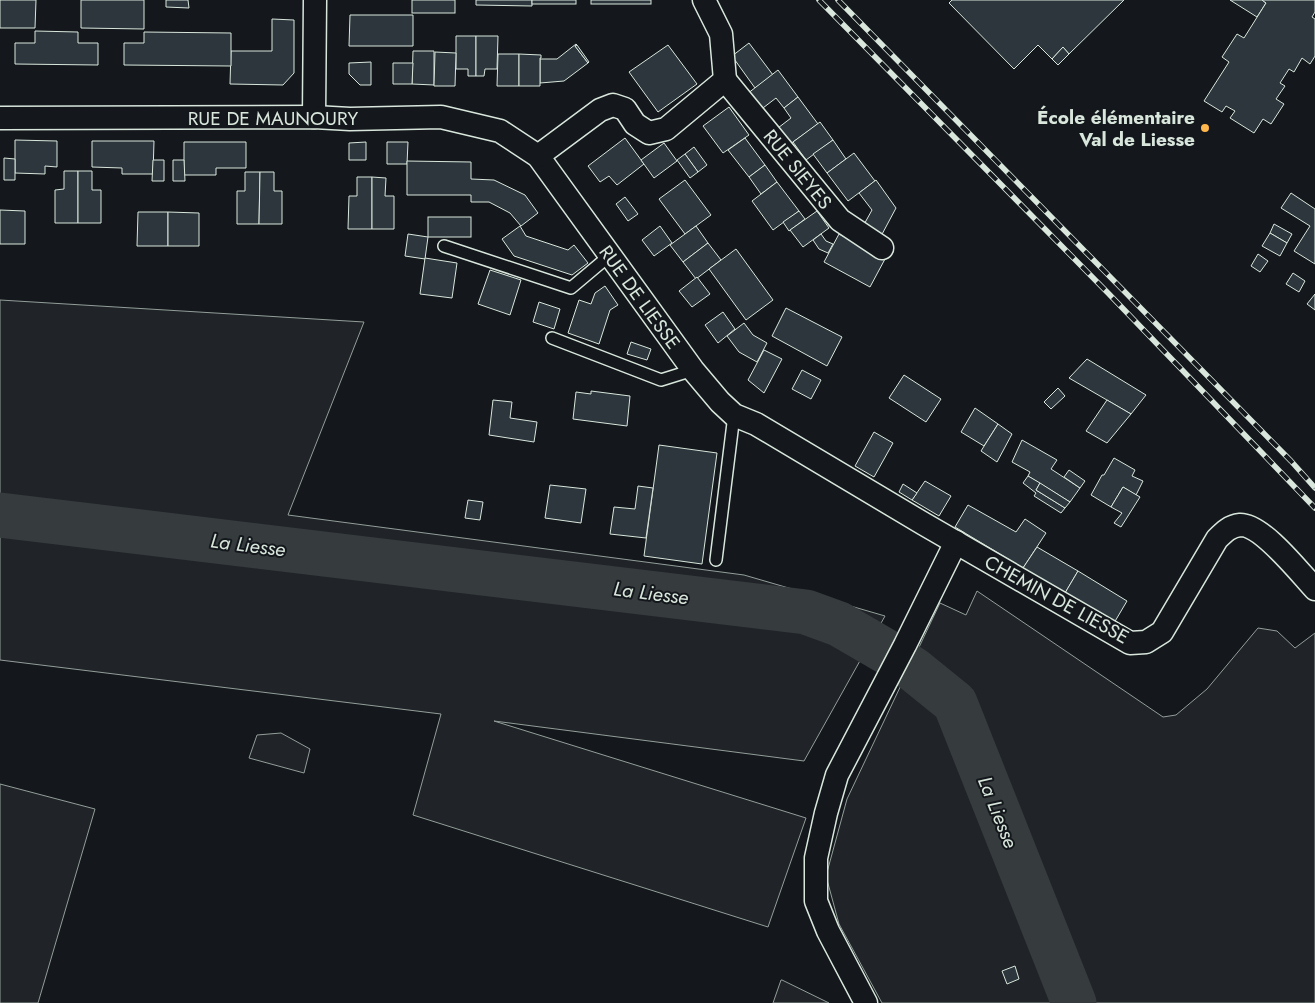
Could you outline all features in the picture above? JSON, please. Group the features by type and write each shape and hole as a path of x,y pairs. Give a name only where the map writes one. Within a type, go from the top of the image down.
{"street":[{"path":"314,117 315,0"},
{"path":"538,156 600,110 613,105 625,109 635,124 649,133 666,129 725,80 721,34 704,0"},
{"name":"RUE SIEYES","path":"725,80 840,220 882,248"},
{"name":"RUE DE MAUNOURY","path":"0,118 314,117 350,119 441,117 500,131 538,156"},
{"name":"RUE DE LIESSE","path":"538,156 693,370 720,402 734,414 756,424"},
{"name":"CHEMIN DE LIESSE","path":"756,424 1130,643 1146,642 1162,632 1217,539 1227,529 1241,525 1256,531 1272,542 1315,589"},
{"path":"866,1003 828,931 816,901 816,858 837,775 956,542"}],"lane":[{"path":"444,246 571,288 609,256"},
{"path":"552,338 661,380 693,370"},
{"path":"716,560 734,414"}],"shaded area":[{"path":"0,300 364,322 288,515 744,575 885,616 804,761 494,721 806,818 768,927 413,815 441,714 0,660"},
{"path":"977,591 1163,717 1176,715 1207,689 1258,628 1277,631 1295,648 1315,633 1315,1003 882,1003 839,924 826,876 847,799 940,603 966,615"},
{"path":"281,733 310,749 304,773 249,758 257,735"},
{"path":"0,784 95,809 38,1003 0,1003"},
{"path":"782,980 829,1003 773,1003"}],"building":[{"path":"0,0 36,0 35,28 0,28"},
{"path":"81,0 144,0 144,29 81,28"},
{"path":"166,0 188,0 189,8 166,7"},
{"path":"412,0 455,0 455,13 412,13"},
{"path":"476,0 532,0 532,6 476,5"},
{"path":"532,0 576,0 576,4 532,4"},
{"path":"591,0 651,0 651,4 591,4"},
{"path":"952,0 1124,0 1069,54 1063,47 1052,59 1038,45 1014,69 949,3"},
{"path":"1230,0 1262,0 1266,3 1257,17"},
{"path":"1262,0 1315,0 1315,12 1312,17 1315,19 1315,56 1310,64 1302,58 1294,72 1289,69 1280,83 1285,86 1276,99 1284,104 1271,124 1263,119 1254,133 1230,118 1235,111 1226,106 1222,112 1204,101 1229,62 1222,57 1237,34 1244,38 1266,3"},
{"path":"350,15 413,15 413,46 349,46"},
{"path":"272,19 294,20 294,73 283,85 230,84 231,51 272,51"},
{"path":"35,31 78,32 78,43 98,43 98,65 15,64 15,43 35,43"},
{"path":"144,32 231,33 231,66 124,65 124,43 144,43"},
{"path":"456,36 476,36 476,76 468,76 468,69 456,69"},
{"path":"476,36 498,36 497,69 485,69 484,76 476,76"},
{"path":"749,43 773,75 755,88 732,56"},
{"path":"576,44 575,46 588,63 564,81 540,83 540,59 557,59"},
{"path":"577,45 589,62 588,63 575,46"},
{"path":"668,45 697,84 658,112 629,72"},
{"path":"1063,47 1069,54 1058,65 1052,59"},
{"path":"413,51 434,51 434,85 412,84"},
{"path":"435,52 456,53 455,86 434,86"},
{"path":"498,54 519,54 519,86 497,86"},
{"path":"519,54 541,55 540,86 519,86"},
{"path":"371,62 371,85 360,85 349,74 349,63"},
{"path":"393,63 413,63 412,84 393,84"},
{"path":"778,70 798,97 784,108 776,98 759,111 747,94"},
{"path":"798,97 818,124 786,147 774,131 791,118 784,108"},
{"path":"729,107 749,135 723,153 703,126"},
{"path":"820,122 833,140 806,160 793,142"},
{"path":"625,138 644,164 617,185 609,176 600,182 588,166"},
{"path":"745,138 765,165 749,177 728,150"},
{"path":"15,140 57,141 57,167 45,166 45,174 15,173"},
{"path":"833,140 846,159 827,173 813,154"},
{"path":"92,141 154,141 153,174 122,174 122,168 92,167"},
{"path":"184,142 246,142 246,168 216,168 216,175 184,175"},
{"path":"366,142 366,160 349,160 349,143"},
{"path":"387,142 408,142 407,164 387,164"},
{"path":"664,143 677,161 654,178 641,160"},
{"path":"694,147 707,165 698,172 685,154"},
{"path":"854,153 875,181 848,201 827,173"},
{"path":"685,154 698,172 690,178 677,160"},
{"path":"4,158 15,159 15,180 4,180"},
{"path":"153,160 164,160 164,181 152,181"},
{"path":"173,160 184,160 185,181 173,181"},
{"path":"407,161 471,162 471,179 494,180 525,195 538,213 521,226 510,213 489,202 471,202 471,195 407,195"},
{"path":"765,165 777,182 761,194 749,177"},
{"path":"64,171 78,171 78,223 55,223 55,190 64,189"},
{"path":"78,171 92,171 92,190 101,190 101,223 78,223"},
{"path":"245,172 260,172 259,224 237,224 237,191 245,191"},
{"path":"260,172 274,172 274,191 282,191 282,224 259,224"},
{"path":"357,177 372,177 372,229 348,229 349,196 357,196"},
{"path":"372,177 386,178 385,196 394,196 394,229 372,229"},
{"path":"685,180 711,215 685,234 659,199"},
{"path":"876,180 896,208 880,238 862,228 872,210 859,193"},
{"path":"777,182 799,211 773,230 752,201"},
{"path":"1291,193 1315,209 1315,264 1294,251 1310,226 1281,208"},
{"path":"625,197 638,214 628,221 616,204"},
{"path":"0,210 25,211 25,244 0,244"},
{"path":"799,211 805,219 789,231 783,222"},
{"path":"817,211 829,228 803,247 790,230"},
{"path":"138,212 168,212 168,246 137,246"},
{"path":"168,212 199,213 199,246 168,246"},
{"path":"428,217 471,217 471,237 428,237"},
{"path":"1274,224 1292,234 1287,243 1270,233"},
{"path":"520,226 526,236 568,250 574,245 588,263 572,275 514,256 502,239"},
{"path":"660,226 672,243 654,256 642,240"},
{"path":"696,226 708,243 683,262 670,245"},
{"path":"1270,233 1287,243 1280,256 1262,246"},
{"path":"408,234 428,237 425,259 405,256"},
{"path":"821,234 826,241 833,244 828,253 819,249 813,240"},
{"path":"839,234 885,259 870,287 824,262"},
{"path":"708,243 721,260 696,279 683,262"},
{"path":"736,249 773,300 746,320 709,269"},
{"path":"1258,254 1268,261 1260,272 1251,266"},
{"path":"425,258 457,263 452,298 420,294"},
{"path":"490,270 521,280 510,315 478,304"},
{"path":"1293,273 1305,281 1299,292 1286,284"},
{"path":"697,277 710,294 692,307 679,291"},
{"path":"605,286 618,305 610,310 599,344 568,333 579,300 591,304 595,293"},
{"path":"1315,294 1315,310 1307,304"},
{"path":"539,302 560,309 554,329 533,322"},
{"path":"786,308 842,337 827,366 772,336"},
{"path":"723,312 735,329 718,343 705,325"},
{"path":"744,323 753,335 767,343 757,362 739,352 727,336"},
{"path":"631,342 651,349 647,360 627,354"},
{"path":"764,350 782,359 764,393 748,380"},
{"path":"1087,359 1146,395 1131,414 1069,378"},
{"path":"802,370 821,380 811,399 792,389"},
{"path":"904,375 941,399 926,422 889,398"},
{"path":"1058,388 1065,396 1051,409 1044,402"},
{"path":"591,391 630,396 627,426 573,419 576,392 591,394"},
{"path":"493,400 512,402 510,418 537,422 534,442 489,435"},
{"path":"1107,400 1131,414 1107,443 1086,431"},
{"path":"975,408 998,424 984,446 961,432"},
{"path":"998,424 1012,434 997,462 981,451"},
{"path":"874,432 893,443 874,477 855,466"},
{"path":"1022,440 1057,460 1051,469 1080,488 1070,502 1028,476 1030,472 1012,462"},
{"path":"659,445 717,453 702,564 644,556"},
{"path":"1114,458 1135,470 1132,476 1143,481 1136,495 1123,487 1111,507 1091,495"},
{"path":"1069,470 1085,481 1080,488 1064,477"},
{"path":"1028,476 1040,483 1036,490 1065,508 1061,513 1034,496 1036,493 1023,483"},
{"path":"925,481 951,496 939,516 912,500"},
{"path":"1040,483 1070,502 1065,508 1036,490"},
{"path":"903,484 917,493 912,500 899,492"},
{"path":"550,485 586,489 581,523 545,518"},
{"path":"638,486 653,488 646,538 610,534 614,507 635,509"},
{"path":"1123,487 1140,497 1121,527 1114,523 1122,513 1111,507"},
{"path":"468,500 483,502 480,520 465,518"},
{"path":"968,505 1016,532 1025,519 1046,533 1023,568 955,527"},
{"path":"1037,547 1078,571 1065,593 1023,568"},
{"path":"1078,571 1127,601 1114,623 1065,593"},
{"path":"1015,966 1019,979 1007,984 1002,971"}],"waterway":[{"name":"La Liesse","path":"0,515 806,612 839,624 913,669 955,703 1074,1003"}],"railway":[{"path":"819,0 1108,293 1315,508"},
{"path":"838,0 1291,461 1315,488"}],"place":[{"name":"École élémentaire Val de Liesse","path":"1205,128"}]}
